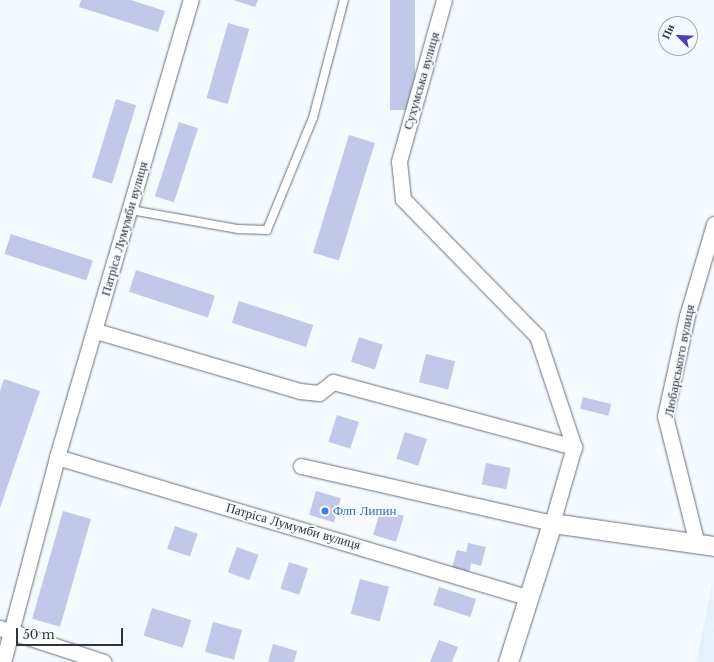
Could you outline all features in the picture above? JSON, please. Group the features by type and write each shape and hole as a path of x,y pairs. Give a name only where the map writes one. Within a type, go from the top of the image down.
{"street":[{"name":"Патріса Лумумби вулиця","path":"3,662 6,630 96,331 191,0"},
{"name":"Сухумська вулиця","path":"444,0 399,161 403,199 537,336 574,447"},
{"name":"Любарського вулиця","path":"706,545 666,416 687,316 714,224"},
{"path":"96,331 300,391 319,393 333,382 574,447 552,523 508,662"},
{"name":"Патріса Лумумби вулиця","path":"57,457 528,597"},
{"path":"300,466 552,523 706,545"},
{"path":"6,630 104,662"}],"lane":[{"path":"131,210 267,230 313,118 344,0"}],"shaded area":[{"path":"713,580 714,662 696,662"}],"building":[{"path":"81,0 131,0 165,11 158,32 79,7"},
{"path":"233,0 258,0 255,7"},
{"path":"390,0 415,0 415,110 390,110"},
{"path":"228,23 249,29 228,104 207,98"},
{"path":"116,99 136,105 112,184 92,177"},
{"path":"179,122 198,128 174,202 155,196"},
{"path":"349,135 375,143 339,261 313,253"},
{"path":"11,234 93,261 86,281 5,254"},
{"path":"136,270 215,296 208,318 129,292"},
{"path":"239,301 313,325 306,347 232,323"},
{"path":"359,337 383,345 375,369 351,362"},
{"path":"426,354 455,361 448,389 419,382"},
{"path":"4,379 40,391 0,508 0,391"},
{"path":"583,397 611,404 608,416 580,409"},
{"path":"337,415 359,422 350,449 328,442"},
{"path":"405,432 427,439 418,466 396,459"},
{"path":"486,463 511,468 506,489 482,485"},
{"path":"316,491 341,498 334,522 309,515"},
{"path":"381,509 404,516 396,542 373,535"},
{"path":"63,511 91,519 60,627 32,619"},
{"path":"175,526 198,534 190,557 167,549"},
{"path":"468,543 486,547 481,566 471,563 469,573 452,568 457,550 466,552"},
{"path":"237,547 259,555 249,580 228,572"},
{"path":"289,562 308,568 299,595 280,589"},
{"path":"360,579 389,587 380,622 351,614"},
{"path":"439,587 476,599 470,617 433,605"},
{"path":"152,608 191,620 183,648 144,636"},
{"path":"213,622 242,630 234,660 205,652"},
{"path":"439,640 458,647 452,662 430,662"},
{"path":"273,644 297,651 294,662 268,662"}],"place":[{"name":"Флп Липин","path":"325,511"}]}
